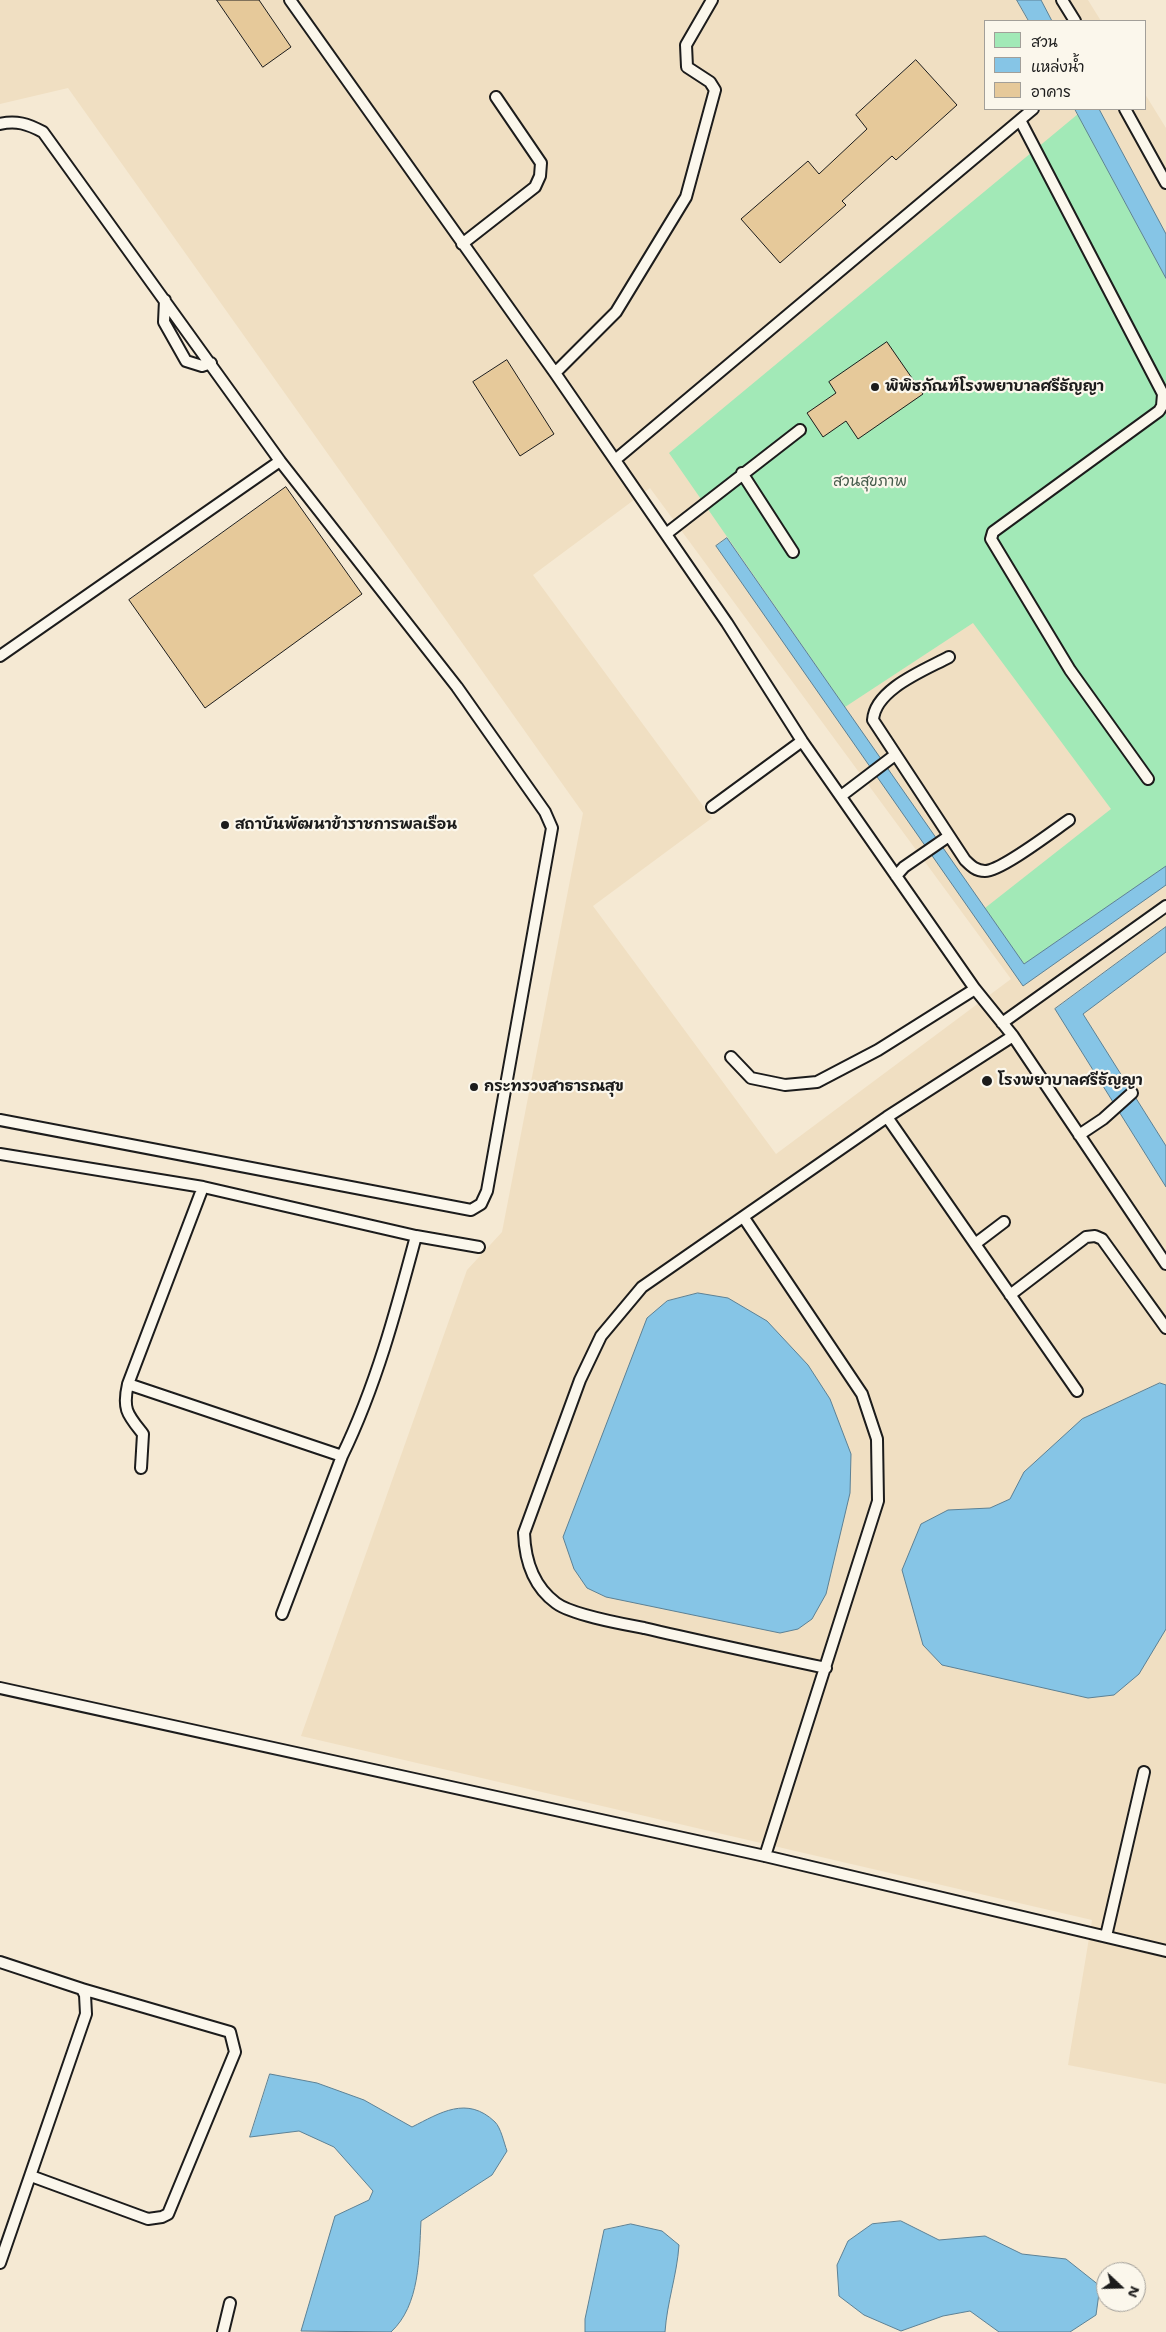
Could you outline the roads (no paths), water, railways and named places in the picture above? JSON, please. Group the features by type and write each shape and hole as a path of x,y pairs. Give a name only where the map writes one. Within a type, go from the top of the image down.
{"lane":[{"path":"290,0 555,373 666,534 802,740 975,989 1013,1036 1083,1132 1166,1264"},
{"path":"555,373 616,312 686,197 715,90 710,82 688,67 686,44 712,0"},
{"path":"1062,0 1074,20"},
{"path":"462,244 535,187 540,176 541,163 496,97"},
{"path":"615,460 1032,110"},
{"path":"1126,110 1166,183"},
{"path":"1020,120 1164,394 1159,411 993,532 991,539 1070,670 1148,779"},
{"path":"0,124 11,121 27,124 42,132 280,461 457,687 545,812 552,828 487,1191 481,1204 471,1210 0,1120"},
{"path":"165,300 164,322 186,361 202,366 210,363"},
{"path":"666,534 742,473 800,430"},
{"path":"0,656 280,461"},
{"path":"742,473 793,552"},
{"path":"949,657 888,692 879,700 874,710 873,720 891,758 947,838 974,868 988,871 997,868 1069,820"},
{"path":"712,807 802,740"},
{"path":"841,796 891,758"},
{"path":"896,876 926,851 947,838"},
{"path":"1002,1023 1044,991 1166,906"},
{"path":"731,1058 751,1078 785,1085 816,1082 878,1050 975,989"},
{"path":"826,1668 602,1619 558,1604 544,1592 532,1574 525,1555 524,1533 580,1380 601,1336 642,1287 887,1117 1013,1036"},
{"path":"1083,1132 1132,1093"},
{"path":"887,1117 1077,1391"},
{"path":"0,1154 203,1188 416,1236 479,1247"},
{"path":"141,1468 143,1434 127,1415 124,1400 128,1384 203,1188"},
{"path":"744,1218 862,1394 877,1439 878,1501 765,1856"},
{"path":"975,1244 1004,1222"},
{"path":"282,1614 342,1456 356,1426 389,1335 416,1236"},
{"path":"1010,1295 1086,1237 1095,1236 1102,1239 1166,1328"},
{"path":"128,1384 342,1456"},
{"path":"0,1688 765,1856 1166,1951"},
{"path":"1106,1936 1144,1772"},
{"path":"0,1962 82,1989 230,2032 235,2052 168,2214 148,2219 31,2176"},
{"path":"0,2263 86,2014 85,1995 82,1989"},
{"path":"223,2332 230,2302"}],"water":[{"path":"1017,0 1041,0 1051,20 1028,20"},
{"path":"1076,110 1100,110 1166,234 1166,278"},
{"path":"727,538 1024,964 1166,866 1166,885 1023,986 716,546"},
{"path":"1166,927 1166,952 1083,1014 1166,1146 1166,1187 1055,1009"},
{"path":"698,1293 728,1298 767,1321 808,1365 830,1399 851,1454 850,1493 826,1594 812,1619 798,1629 780,1633 606,1597 587,1588 574,1569 563,1537 647,1318 667,1301"},
{"path":"1160,1383 1166,1385 1166,1629 1139,1674 1114,1695 1088,1698 942,1665 923,1645 902,1570 921,1524 948,1510 990,1508 1010,1499 1024,1472 1082,1419"},
{"path":"270,2074 317,2083 364,2100 412,2127 443,2112 464,2108 474,2109 485,2114 499,2128 507,2151 492,2175 421,2221 418,2265 413,2295 401,2321 391,2332 301,2331 335,2216 369,2200 373,2191 334,2147 299,2131 250,2137"},
{"path":"901,2221 939,2240 985,2236 1022,2254 1066,2259 1096,2283 1096,2315 1070,2332 999,2332 970,2311 943,2316 901,2331 864,2315 839,2296 837,2265 848,2241 872,2224"},
{"path":"631,2224 662,2231 679,2245 665,2332 585,2332 585,2319 604,2230"}],"place":[{"name":"พิพิธภัณฑ์โรงพยาบาลศรีธัญญา","path":"875,387"},
{"name":"สถาบันพัฒนาข้าราชการพลเรือน","path":"225,825"},
{"name":"โรงพยาบาลศรีธัญญา","path":"987,1081"},
{"name":"กระทรวงสาธารณสุข","path":"474,1087"}],"park label":[{"name":"สวนสุขภาพ","path":"870,482"}]}
